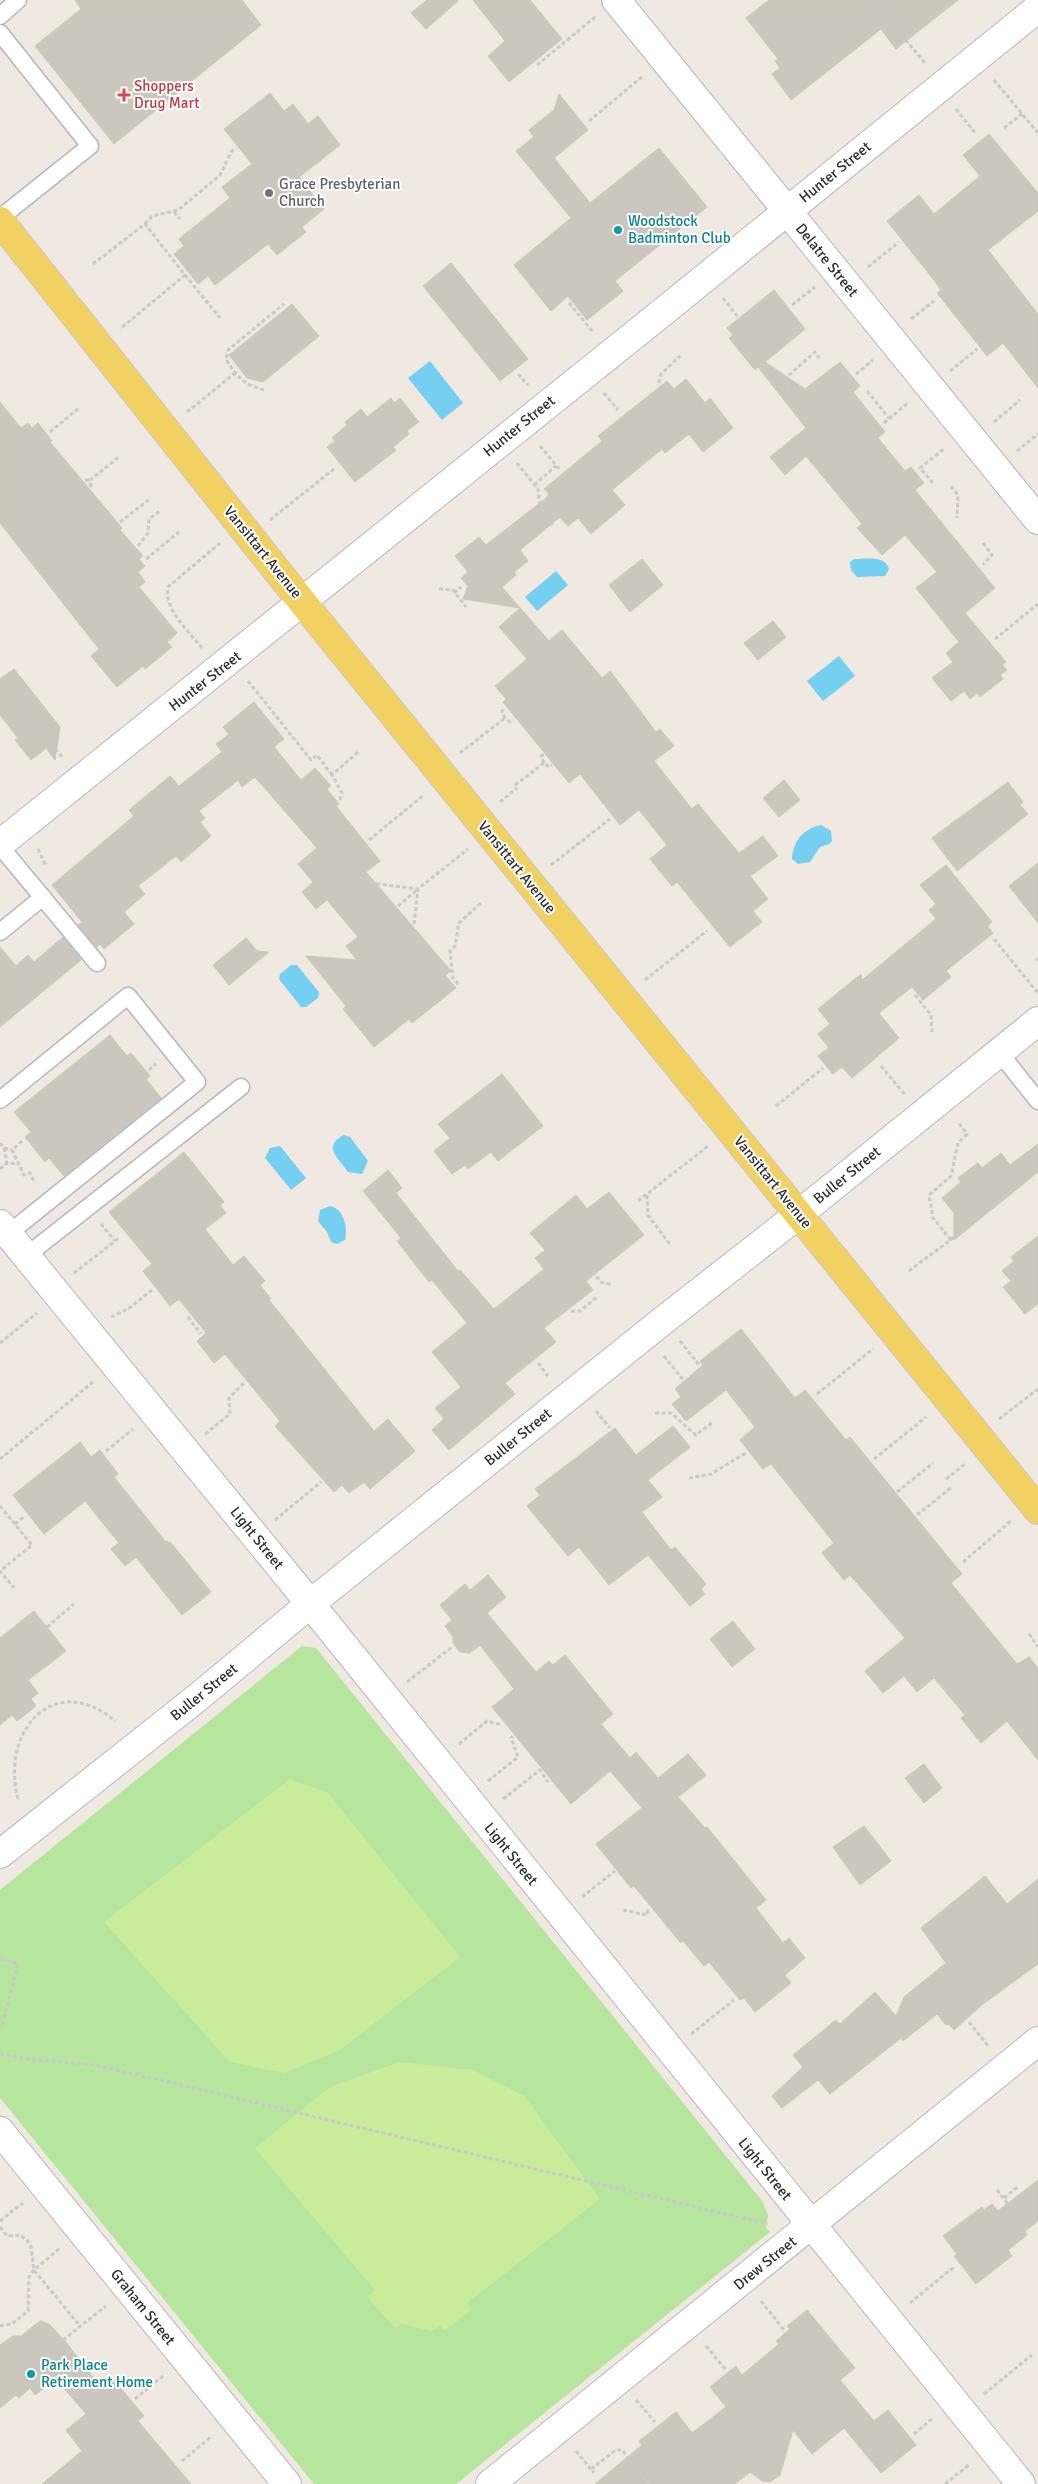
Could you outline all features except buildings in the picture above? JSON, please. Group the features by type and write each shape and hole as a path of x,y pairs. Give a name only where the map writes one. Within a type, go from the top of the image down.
{"main road":[{"name":"Vansittart Avenue","path":"0,220 98,347 246,531 1035,1506"}],"street":[{"name":"Delatre Street","path":"609,6 787,210 1038,520"},
{"name":"Hunter Street","path":"0,845 304,603 1038,8"},
{"name":"Buller Street","path":"0,1854 198,1698 310,1604 1038,1021"},
{"name":"Light Street","path":"3,1234 26,1256 310,1604 1021,2484"},
{"name":"Drew Street","path":"490,2484 1038,2041"},
{"name":"Graham Street","path":"0,2130 287,2484"}],"lane":[{"path":"0,16 18,0"},
{"path":"0,33 90,146 0,220"},
{"path":"0,845 97,963"},
{"path":"0,932 43,897"},
{"path":"0,1100 128,996 196,1082 45,1204 3,1234"},
{"path":"999,1052 1038,1101"},
{"path":"26,1256 241,1087"}],"path":[{"path":"872,0 931,71"},
{"path":"537,65 609,6"},
{"path":"589,121 649,71"},
{"path":"994,79 1038,133"},
{"path":"955,108 976,134"},
{"path":"1004,128 1022,114"},
{"path":"93,264 145,224 152,216 174,212 220,175 231,152 236,148"},
{"path":"174,212 180,219"},
{"path":"145,224 220,318"},
{"path":"862,272 899,242"},
{"path":"98,347 185,275"},
{"path":"792,305 821,282"},
{"path":"720,294 738,317"},
{"path":"905,324 934,301"},
{"path":"570,303 596,335"},
{"path":"264,390 245,384 235,373 226,359 228,350 284,304"},
{"path":"945,375 977,349"},
{"path":"789,389 782,381 815,352 820,358"},
{"path":"856,374 880,355"},
{"path":"659,383 661,374 680,356"},
{"path":"165,430 235,373"},
{"path":"518,374 530,388"},
{"path":"601,390 618,410"},
{"path":"867,391 889,418"},
{"path":"884,423 915,397"},
{"path":"988,427 1020,400"},
{"path":"50,432 79,408"},
{"path":"1012,456 1038,434"},
{"path":"537,442 560,470"},
{"path":"933,483 920,468 951,443"},
{"path":"85,480 90,480 119,457"},
{"path":"514,460 539,493 538,502 540,509 553,525"},
{"path":"534,485 556,466"},
{"path":"206,652 172,611 166,598 168,587 334,469"},
{"path":"90,480 91,487"},
{"path":"951,486 958,495 957,518"},
{"path":"120,522 151,498"},
{"path":"138,546 148,533 149,520 161,510"},
{"path":"146,559 179,532"},
{"path":"983,543 992,555 983,565"},
{"path":"454,593 461,587"},
{"path":"439,589 454,593 466,607"},
{"path":"995,639 1038,604"},
{"path":"248,680 310,760 317,755 332,775 342,793 340,800"},
{"path":"504,710 502,711 505,718 510,722 513,720"},
{"path":"369,840 505,718"},
{"path":"55,749 67,763"},
{"path":"332,775 358,752"},
{"path":"544,755 541,756 544,763 549,767 552,765"},
{"path":"515,785 544,763"},
{"path":"530,882 610,819"},
{"path":"398,906 489,832"},
{"path":"370,883 418,889"},
{"path":"414,924 418,889"},
{"path":"458,984 453,978 450,951 455,946 460,923 481,903"},
{"path":"624,998 707,931"},
{"path":"994,939 1038,993"},
{"path":"953,958 962,950"},
{"path":"915,995 931,1015 932,1032"},
{"path":"881,1066 909,1100"},
{"path":"776,1106 823,1068"},
{"path":"951,1240 933,1218 929,1195 951,1176 958,1143 967,1134 954,1118"},
{"path":"638,1201 730,1128"},
{"path":"12,1150 22,1141"},
{"path":"0,1143 4,1148 7,1163"},
{"path":"4,1148 12,1150 24,1175 30,1173 45,1204"},
{"path":"0,1169 7,1163 19,1164"},
{"path":"647,1194 648,1215 671,1246"},
{"path":"910,1271 956,1235"},
{"path":"72,1275 118,1238"},
{"path":"572,1246 600,1282 612,1285"},
{"path":"107,1318 128,1309 152,1290"},
{"path":"571,1311 580,1311 598,1296"},
{"path":"0,1343 37,1312"},
{"path":"188,1317 201,1334"},
{"path":"817,1394 894,1332"},
{"path":"679,1339 700,1366"},
{"path":"661,1353 684,1381"},
{"path":"538,1363 549,1378"},
{"path":"0,1459 94,1381"},
{"path":"202,1436 230,1414 228,1398 244,1383"},
{"path":"978,1436 1038,1389"},
{"path":"874,1459 948,1399"},
{"path":"593,1408 610,1428"},
{"path":"655,1413 671,1413 696,1435 713,1422"},
{"path":"106,1451 139,1424"},
{"path":"689,1478 711,1474 746,1453"},
{"path":"897,1492 933,1463"},
{"path":"272,1523 322,1482"},
{"path":"917,1515 952,1487"},
{"path":"0,1506 32,1545 0,1571 14,1588"},
{"path":"963,1562 1035,1506"},
{"path":"15,1524 25,1516"},
{"path":"46,1626 74,1604"},
{"path":"1029,1634 1038,1647"},
{"path":"402,1686 452,1647"},
{"path":"34,1712 57,1702 77,1702 98,1709 115,1721"},
{"path":"452,1749 487,1721 501,1723"},
{"path":"482,1785 518,1757 511,1738 513,1736"},
{"path":"496,1804 540,1770 548,1782"},
{"path":"11,1784 18,1800"},
{"path":"576,1902 615,1871"},
{"path":"623,1910 647,1915 648,1908"},
{"path":"0,1960 18,1963 2,2026 0,2026"},
{"path":"686,2038 734,2000"},
{"path":"969,2022 992,2051"},
{"path":"0,2054 28,2059 96,2064 772,2224"},
{"path":"1004,2198 1019,2186"},
{"path":"997,2190 1011,2208"},
{"path":"0,2221 27,2200"},
{"path":"0,2228 7,2236 20,2235 27,2240 31,2248 34,2270 80,2326"},
{"path":"0,2326 12,2324 28,2311 27,2290 29,2277 34,2270 64,2245"},
{"path":"904,2308 954,2267"},
{"path":"756,2296 784,2330"},
{"path":"63,2340 111,2302"},
{"path":"702,2340 726,2370"},
{"path":"978,2399 1032,2355"},
{"path":"136,2399 168,2373"},
{"path":"633,2395 655,2422"},
{"path":"914,2434 938,2414"},
{"path":"182,2461 217,2432"},
{"path":"570,2445 594,2473"},
{"path":"591,2469 616,2450 622,2450 649,2484"},
{"path":"945,2484 976,2460"},
{"path":"954,2477 954,2484"}],"green space":[{"path":"302,1646 316,1648 763,2202 768,2215 766,2228 770,2232 456,2484 314,2484 0,2098 0,1890"},
{"path":"290,1779 328,1793 460,1957 340,2050 284,2073 230,2062 104,1922"},
{"path":"399,2062 473,2070 524,2096 600,2199 467,2303 473,2309 445,2330 440,2326 431,2331 401,2324 395,2328 367,2297 375,2290 255,2148 330,2087"}],"water":[{"path":"430,361 463,403 442,420 408,378"},
{"path":"870,558 880,560 889,569 885,576 857,577 851,570 850,562 854,559"},
{"path":"556,571 568,585 537,611 525,597"},
{"path":"839,656 855,676 823,701 807,681"},
{"path":"821,825 831,831 832,841 820,847 810,862 798,864 792,859 797,841 809,829"},
{"path":"291,965 297,965 319,992 318,998 306,1007 301,1007 279,979 280,974"},
{"path":"344,1135 350,1137 368,1161 362,1174 348,1172 334,1152 334,1143"},
{"path":"280,1146 306,1178 291,1190 265,1158 270,1148"},
{"path":"330,1206 339,1211 345,1224 345,1240 337,1244 331,1242 327,1232 318,1221 320,1210"}],"place":[{"name":"Shoppers Drug Mart","path":"124,95"},
{"name":"Grace Presbyterian Church","path":"269,193"},
{"name":"Woodstock Badminton Club","path":"618,230"},
{"name":"Park Place Retirement Home","path":"31,2374"}]}
